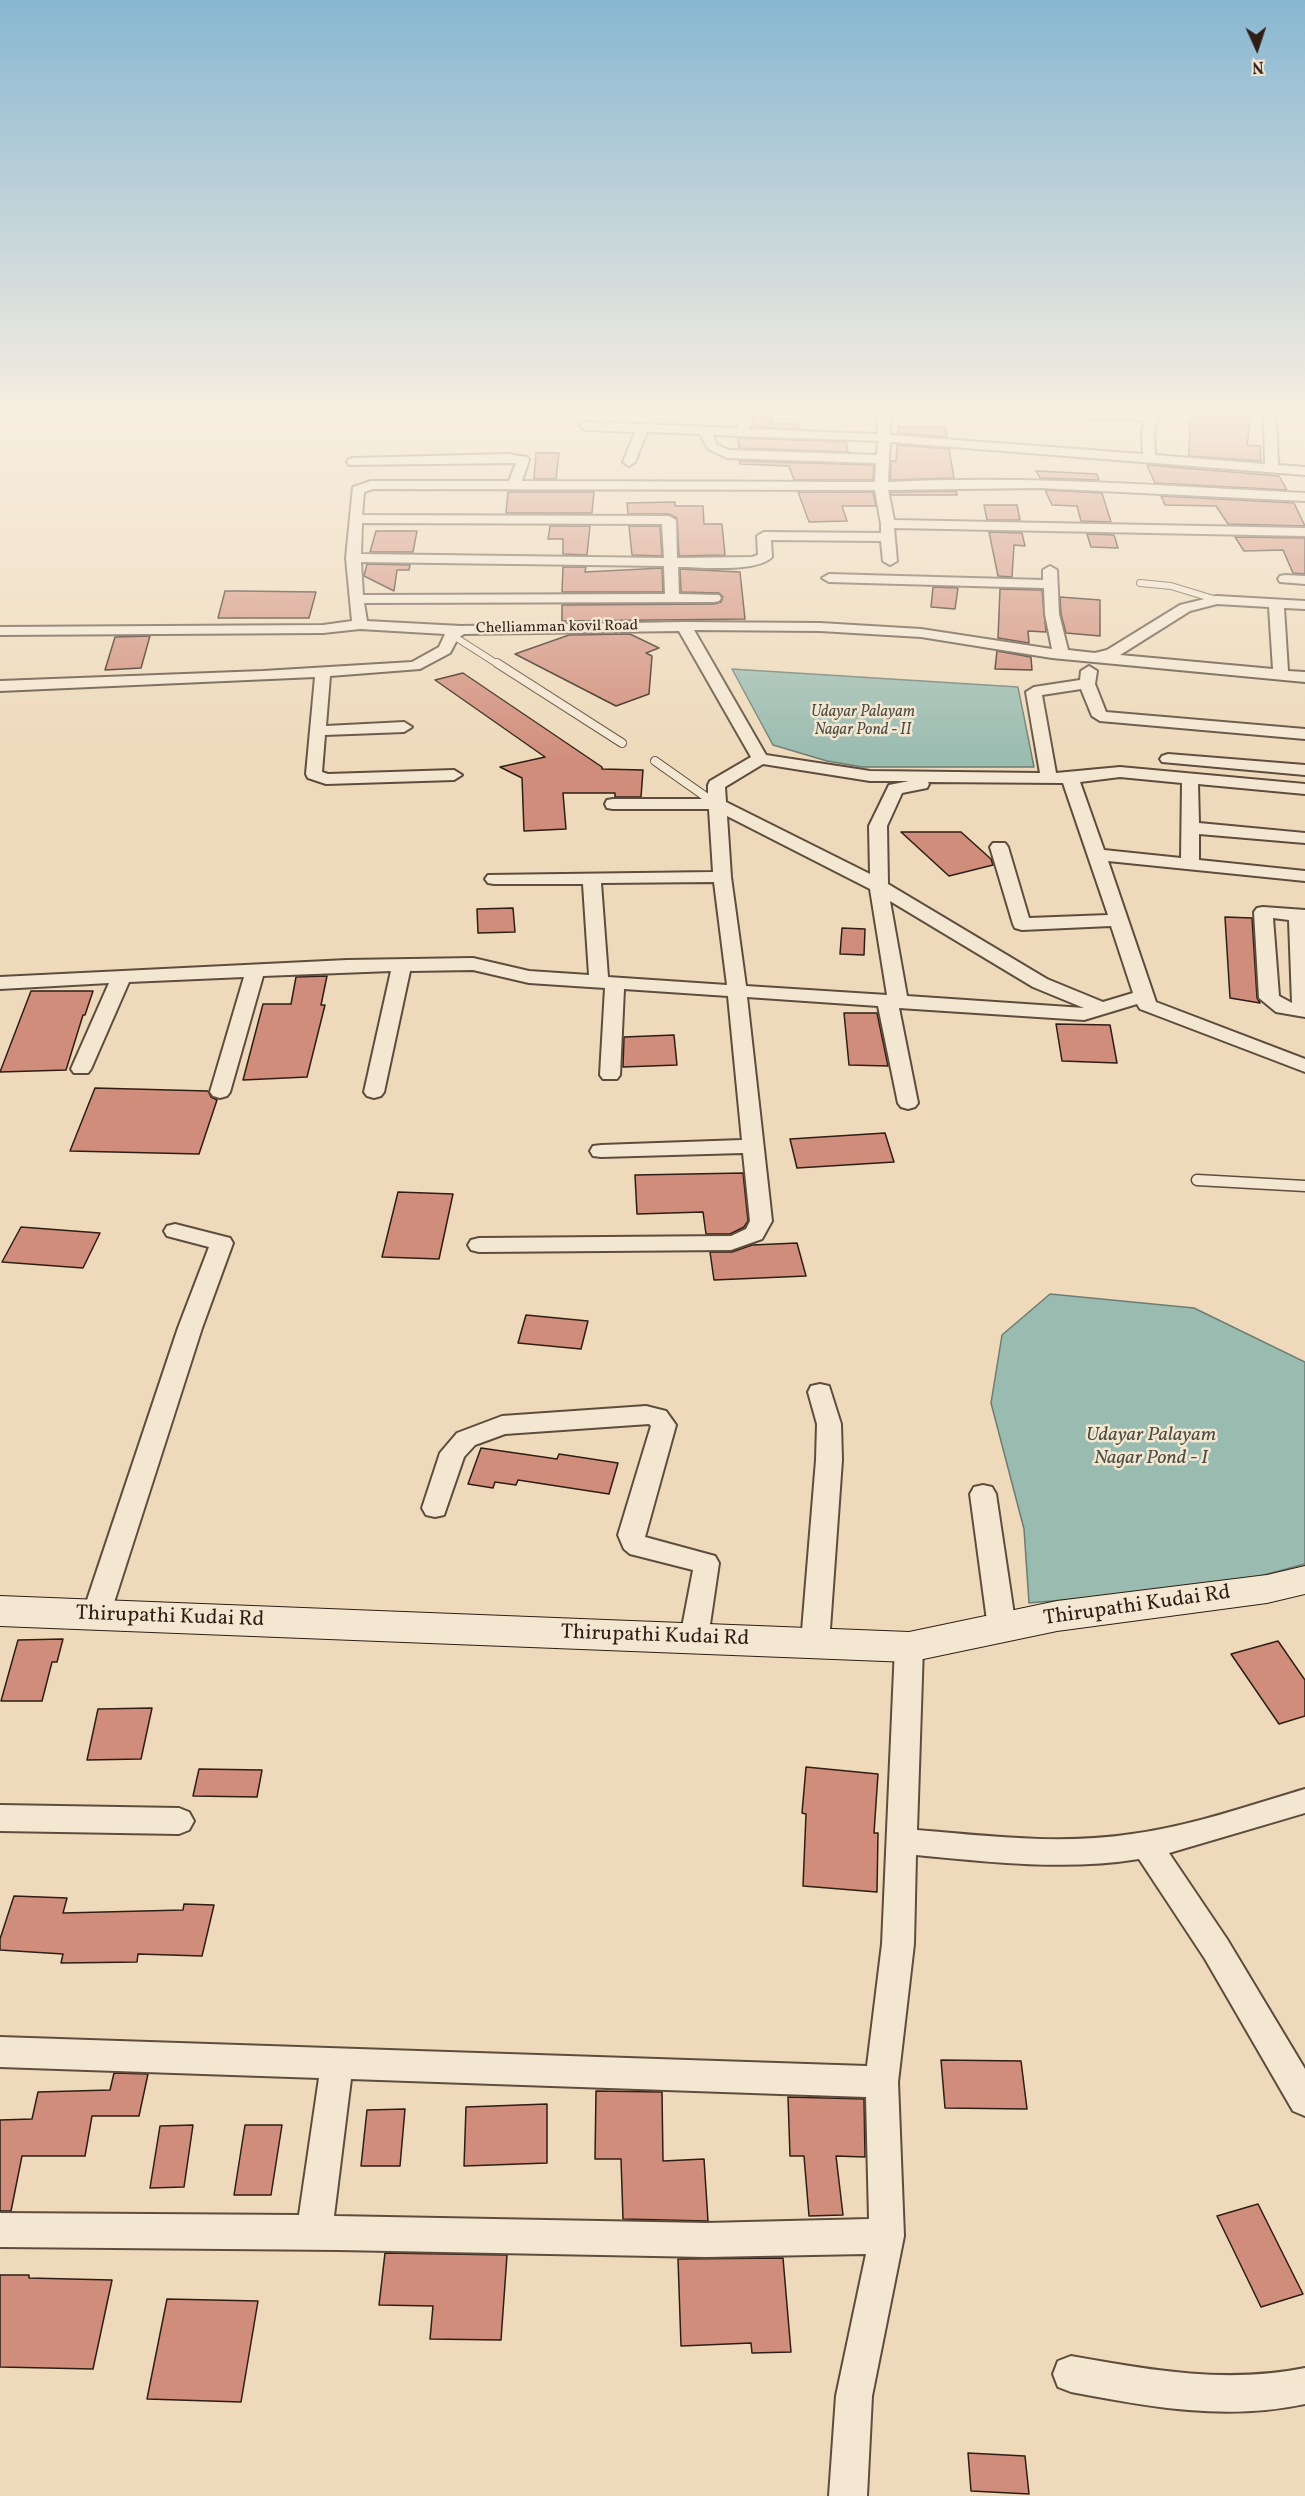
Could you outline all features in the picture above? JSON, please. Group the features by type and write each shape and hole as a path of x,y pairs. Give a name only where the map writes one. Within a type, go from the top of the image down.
{"street":[{"path":"354,530 353,558 360,625"},
{"path":"669,530 672,598"},
{"path":"353,558 754,561 765,557 764,536 877,530"},
{"path":"887,530 891,561"},
{"path":"987,530 1305,532"},
{"path":"829,578 1050,577 1052,614 1061,654"},
{"path":"1285,579 1305,580"},
{"path":"356,599 714,598"},
{"path":"1305,605 1217,600 1185,608 1111,654 1091,657 1087,684 1100,716 1305,734"},
{"path":"1276,604 1281,675"},
{"path":"0,631 323,629 360,625 456,632"},
{"path":"684,626 760,759"},
{"name":"Chelliamman kovil Road","path":"0,686 415,666 445,650 456,632 684,626 820,627 921,633 1061,654 1305,677"},
{"path":"323,672 314,774 318,778 454,775"},
{"path":"1049,777 1034,692 1087,684"},
{"path":"1164,721 1169,777"},
{"path":"317,731 404,727"},
{"path":"479,1245 731,1243 750,1238 759,1230 761,1221 737,991 722,877 716,785 760,759 870,776 1070,778 1120,772 1190,778 1304,789 1305,810"},
{"path":"1168,759 1305,770"},
{"path":"908,1103 879,886 879,826 895,789 960,777"},
{"path":"1070,778 1147,1005 1305,1066"},
{"path":"1190,778 1190,864"},
{"path":"613,804 716,804 879,886 1040,983 1103,1010"},
{"path":"1191,828 1305,838"},
{"path":"999,847 1022,924 1119,920"},
{"path":"1097,855 1305,876"},
{"path":"494,879 722,877"},
{"path":"592,878 607,982 610,1075"},
{"path":"1263,912 1302,915 1304,1010 1283,1008 1269,998 1263,912"},
{"path":"0,983 402,965 473,964 529,977 1084,1014 1144,996"},
{"path":"374,1092 402,965"},
{"path":"220,1092 255,972"},
{"path":"81,1070 121,979"},
{"path":"601,1152 753,1146"},
{"path":"96,1615 190,1329 222,1243 175,1231"},
{"path":"815,1644 830,1460 830,1424 820,1392"},
{"path":"435,1508 453,1453 466,1439 502,1425 646,1415 657,1417 664,1425 631,1535 633,1542 639,1547 705,1563 706,1571 694,1638"},
{"path":"983,1494 1002,1628"},
{"name":"Thirupathi Kudai Rd","path":"0,1611 909,1647 1057,1616 1267,1589 1305,1580"},
{"path":"848,2496 854,2396 887,2236 882,2082 898,1944 909,1647"},
{"path":"902,1841 1034,1853 1108,1850 1171,1840 1305,1801"},
{"path":"0,1818 179,1821"},
{"path":"1146,1844 1216,1949 1305,2100"},
{"path":"0,2052 882,2082"},
{"path":"314,2232 337,2064"},
{"path":"0,2230 314,2232 706,2240 887,2236"},
{"path":"1071,2374 1170,2392 1230,2395 1291,2390 1305,2386"}],"lane":[{"path":"1140,583 1171,586 1217,600"},
{"path":"456,632 622,744"},
{"path":"655,761 716,804"},
{"path":"1197,1180 1305,1186"}],"water":[{"name":"Udayar Palayam Nagar Pond - II","path":"732,669 1018,687 1034,767 862,767 827,761 773,745"},
{"name":"Udayar Palayam Nagar Pond - I","path":"1050,1294 1194,1308 1305,1362 1305,1564 1223,1586 1029,1603 1024,1529 991,1403 1002,1335"}],"building":[{"path":"549,530 590,530 587,555 563,554 563,539 548,539"},
{"path":"629,530 660,530 662,556 632,555"},
{"path":"678,530 723,530 725,555 679,556"},
{"path":"376,531 417,531 413,552 370,552"},
{"path":"989,532 1022,533 1025,546 1014,545 1012,577 998,576"},
{"path":"1087,534 1114,535 1118,548 1091,547"},
{"path":"1235,537 1305,538 1305,574 1293,573 1283,550 1244,551"},
{"path":"367,564 410,565 409,570 397,570 394,591 364,576"},
{"path":"563,567 586,567 585,572 662,568 663,592 562,592"},
{"path":"680,569 740,572 745,619 562,621 562,605 714,604 721,602 723,597 719,593 681,592"},
{"path":"933,587 958,588 955,609 931,607"},
{"path":"1000,589 1042,590 1046,632 1028,631 1029,643 998,638"},
{"path":"225,591 316,592 309,618 218,618"},
{"path":"1060,597 1100,600 1100,636 1066,633 1061,614"},
{"path":"630,634 659,648 646,653 652,656 649,694 616,706 515,654 569,635"},
{"path":"150,636 141,668 105,670 115,637"},
{"path":"997,651 1031,657 1032,670 995,669"},
{"path":"463,673 602,769 643,770 641,797 615,797 615,793 563,793 566,829 524,831 522,778 500,767 545,757 435,680"},
{"path":"901,832 961,832 991,859 993,865 949,876"},
{"path":"513,908 515,932 478,933 477,909"},
{"path":"1225,917 1252,918 1257,998 1260,1003 1230,998"},
{"path":"842,928 865,929 864,955 840,954"},
{"path":"327,976 321,1005 325,1005 307,1077 243,1080 263,1004 291,1004 296,977"},
{"path":"31,991 93,991 66,1070 0,1072"},
{"path":"844,1013 877,1013 888,1066 849,1065"},
{"path":"1056,1024 1110,1025 1117,1063 1062,1061"},
{"path":"674,1035 677,1065 623,1067 624,1037"},
{"path":"95,1088 208,1091 211,1097 217,1100 199,1154 70,1151"},
{"path":"885,1133 894,1162 797,1168 790,1139"},
{"path":"743,1173 748,1221 744,1227 730,1234 706,1234 703,1212 637,1214 635,1175"},
{"path":"398,1192 453,1194 439,1259 382,1257"},
{"path":"21,1227 100,1233 83,1268 2,1262"},
{"path":"797,1243 806,1276 714,1280 710,1252 732,1252 752,1245"},
{"path":"526,1315 588,1321 581,1349 518,1343"},
{"path":"481,1448 557,1459 559,1454 618,1463 609,1494 518,1480 516,1485 495,1482 493,1488 468,1484"},
{"path":"63,1639 57,1662 52,1662 42,1701 1,1701 18,1640"},
{"path":"1278,1641 1305,1680 1305,1716 1279,1724 1231,1654"},
{"path":"152,1708 141,1759 87,1760 98,1709"},
{"path":"806,1767 878,1774 874,1833 878,1833 877,1892 803,1886 806,1814 802,1813"},
{"path":"199,1769 262,1770 257,1797 193,1796"},
{"path":"14,1896 67,1898 63,1913 183,1910 184,1904 214,1905 202,1956 138,1954 137,1962 61,1963 63,1954 0,1950 0,1939"},
{"path":"941,2060 1021,2061 1027,2109 945,2108"},
{"path":"114,2073 148,2074 139,2116 92,2116 85,2156 22,2156 11,2211 0,2211 0,2120 32,2119 38,2092 110,2090"},
{"path":"596,2091 662,2092 663,2161 704,2159 708,2221 623,2219 621,2159 595,2159"},
{"path":"788,2097 864,2099 865,2157 836,2156 843,2215 809,2216 804,2156 790,2156"},
{"path":"547,2104 547,2163 464,2166 466,2107"},
{"path":"405,2109 400,2166 361,2166 367,2110"},
{"path":"193,2125 184,2187 150,2188 160,2126"},
{"path":"245,2125 282,2125 271,2195 234,2195"},
{"path":"1258,2204 1303,2294 1261,2307 1217,2216"},
{"path":"385,2253 507,2255 501,2340 430,2339 433,2306 379,2305"},
{"path":"783,2258 791,2352 752,2353 751,2343 681,2346 678,2259"},
{"path":"0,2275 112,2280 93,2369 0,2367"},
{"path":"167,2299 258,2301 241,2402 147,2399"},
{"path":"968,2453 1025,2456 1029,2494 971,2491"}]}
